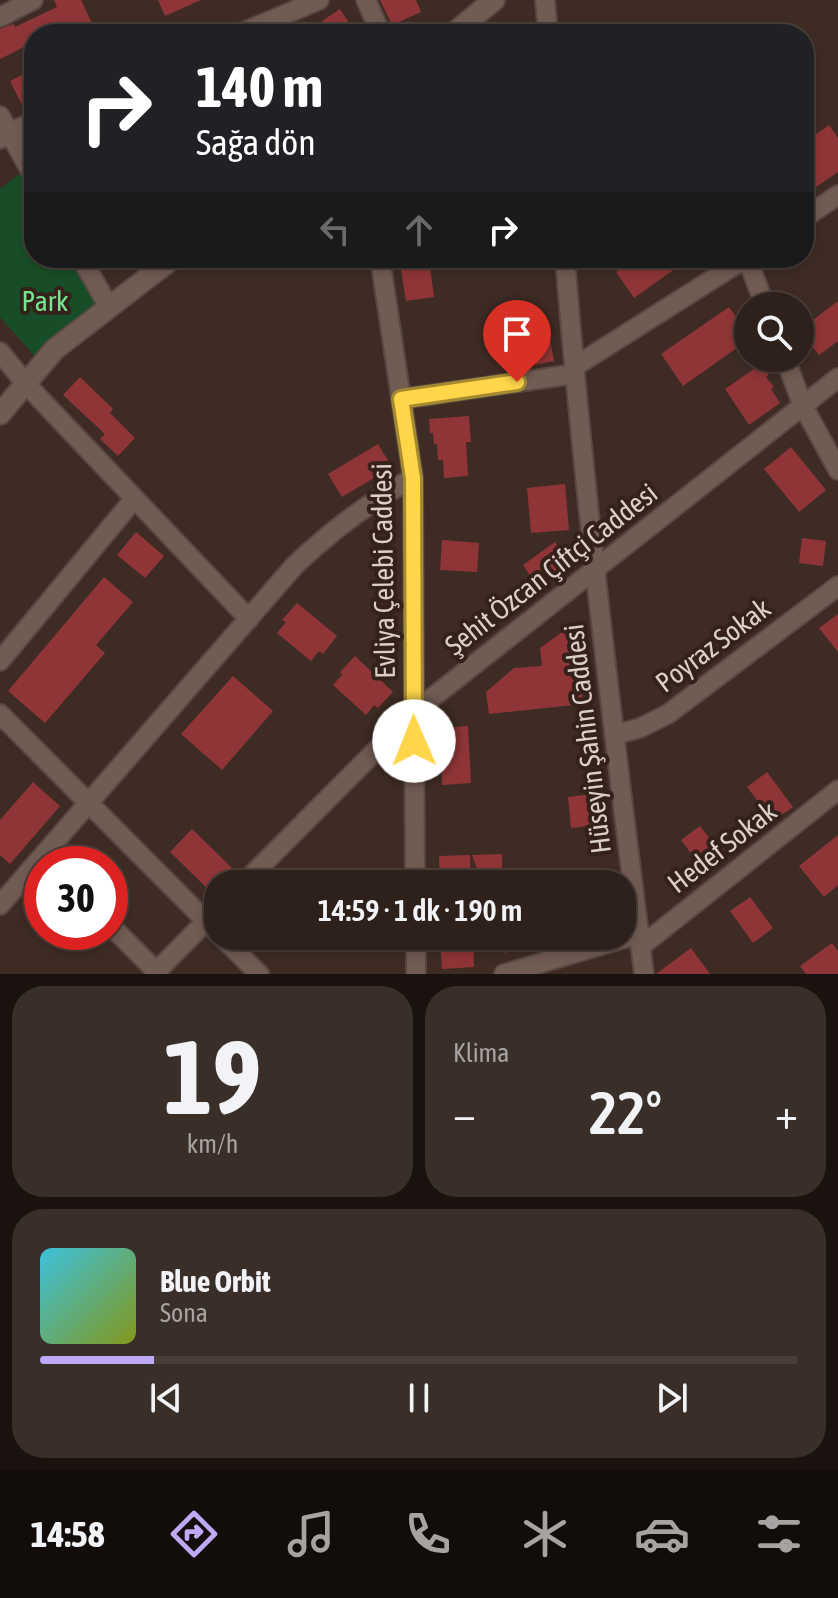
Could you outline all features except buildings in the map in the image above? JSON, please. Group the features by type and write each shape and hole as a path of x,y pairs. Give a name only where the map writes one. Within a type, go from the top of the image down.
{"street":[{"path":"0,17 33,0"},
{"path":"263,24 319,0"},
{"path":"366,0 377,24"},
{"path":"465,24 494,0"},
{"path":"545,0 547,24"},
{"path":"24,124 3,129 24,162"},
{"path":"814,211 838,195"},
{"path":"87,268 109,307"},
{"path":"0,414 55,349 160,268"},
{"name":"Evliya Çelebi Caddesi","path":"381,268 413,478 415,870"},
{"name":"Hüseyin Şahin Caddesi","path":"566,268 614,735 644,974"},
{"path":"401,399 574,370 731,268"},
{"path":"750,268 759,292"},
{"path":"0,352 26,384 249,619"},
{"path":"790,372 803,406 838,470"},
{"name":"Şehit Özcan Çiftçi Caddesi","path":"257,870 414,712 838,378"},
{"path":"56,846 88,803 295,565 365,506 413,478"},
{"path":"0,661 134,499"},
{"name":"Poyraz Sokak","path":"614,735 640,728 668,714 838,586"},
{"path":"0,714 204,914"},
{"name":"Hedef Sokak","path":"504,974 640,940 838,790"},
{"path":"0,905 24,881"},
{"path":"128,944 155,973 204,934"},
{"path":"238,950 259,974"},
{"path":"416,950 416,974"}],"green space":[{"name":"Park","path":"24,171 24,268 78,268 101,310 41,363 0,317 0,189"}],"route":[{"path":"414,741 413,478 401,399 517,382"}]}
